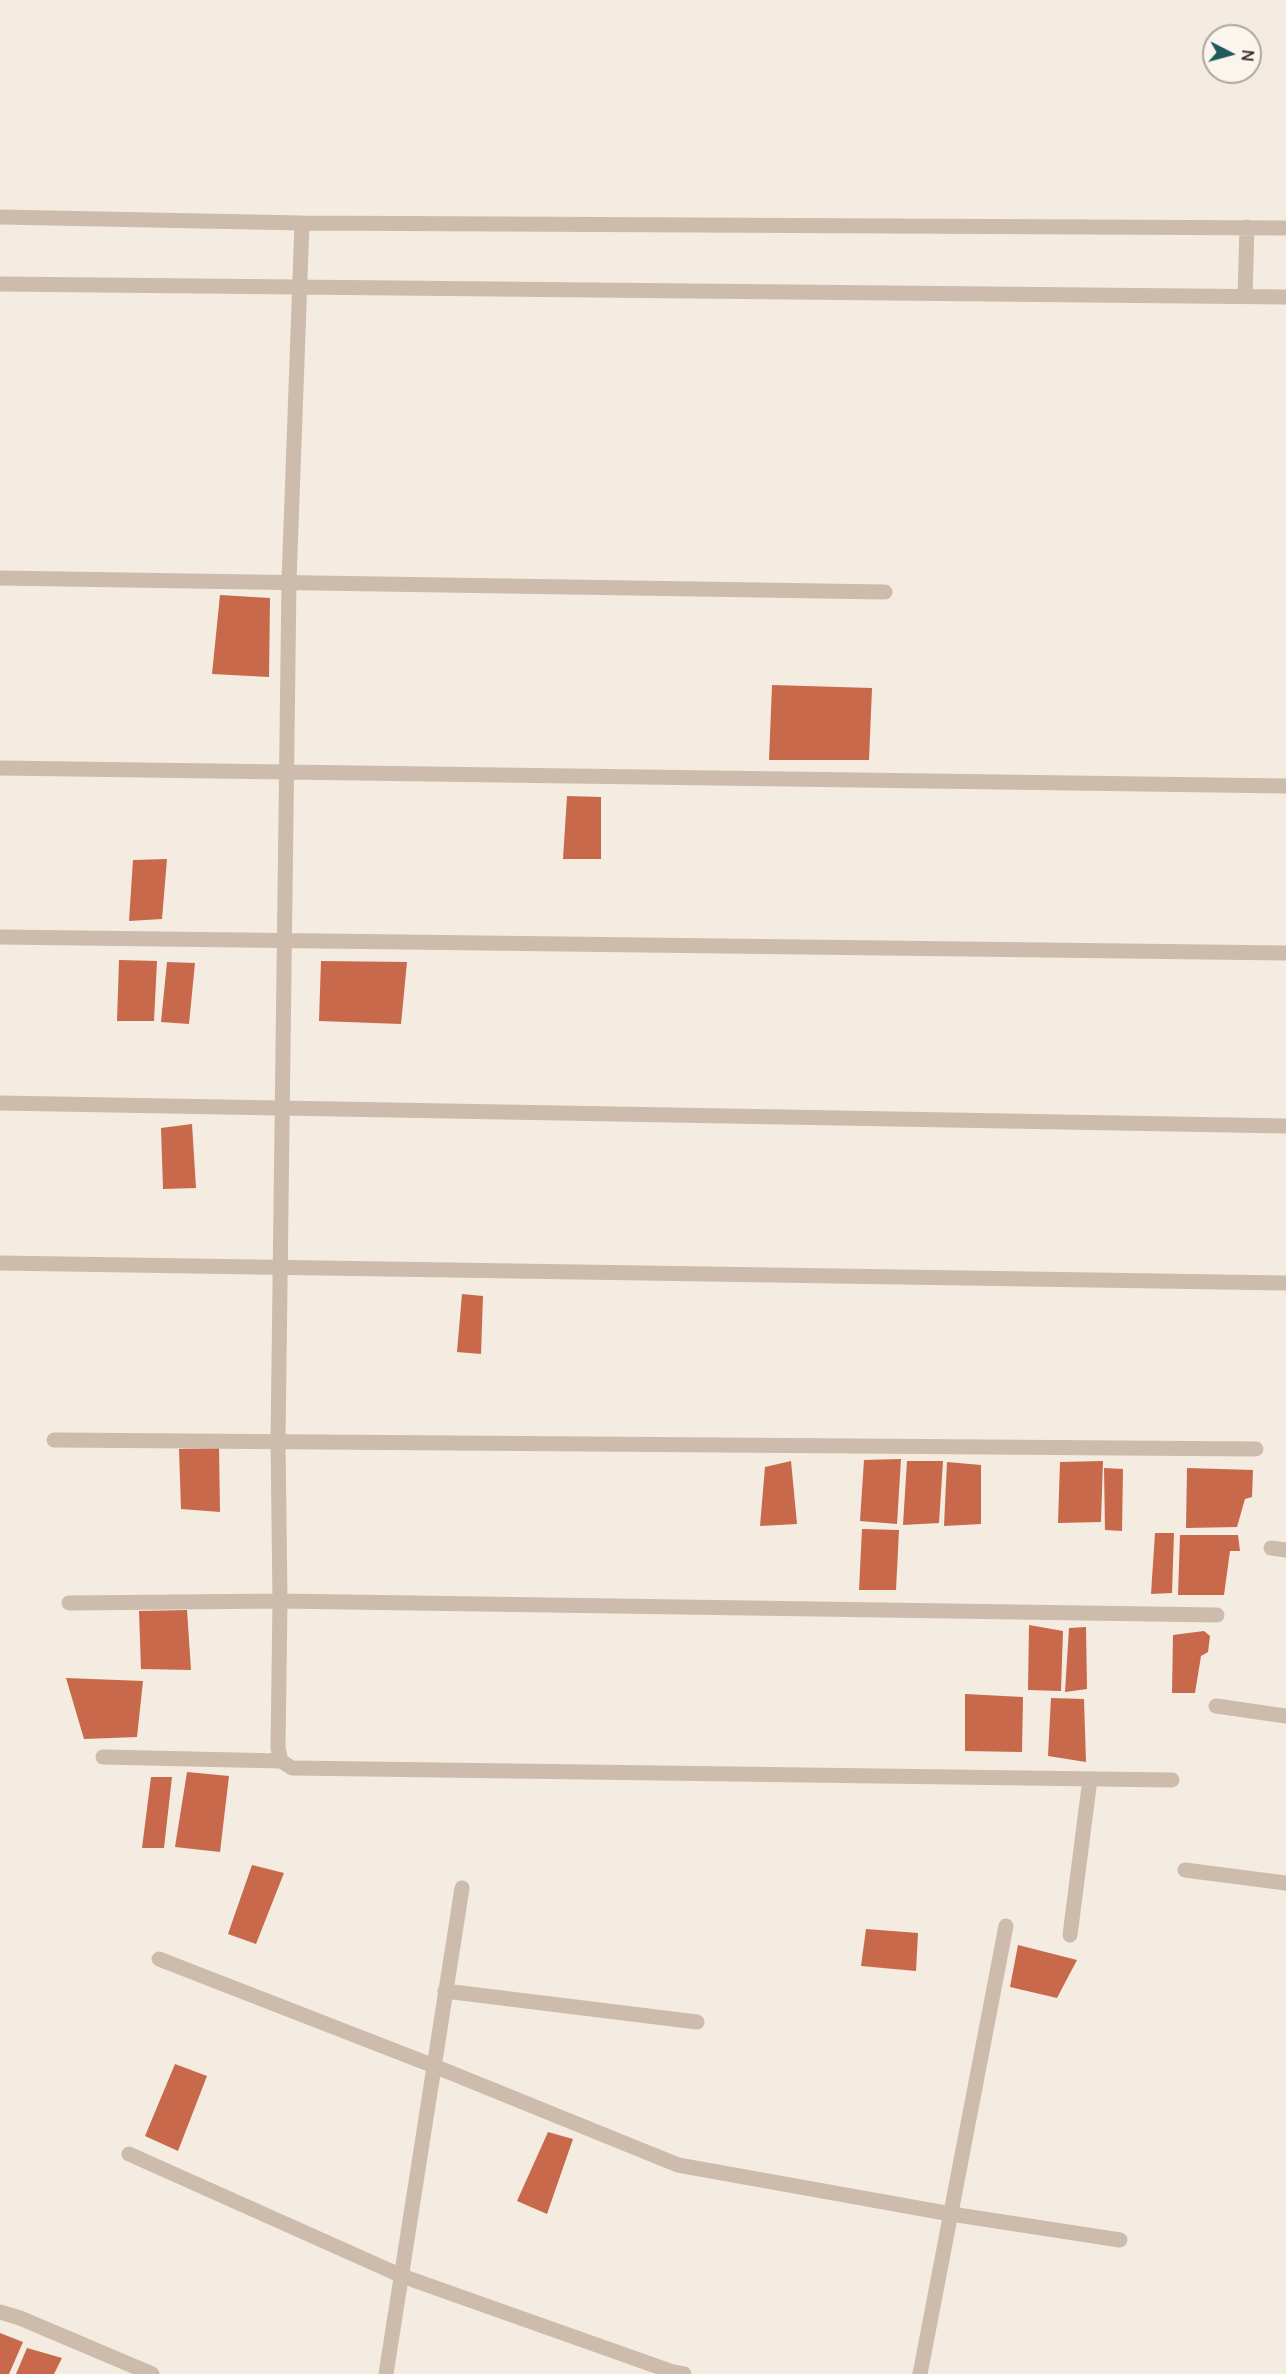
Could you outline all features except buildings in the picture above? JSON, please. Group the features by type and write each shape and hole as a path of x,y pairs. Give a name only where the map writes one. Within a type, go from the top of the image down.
{"street":[{"path":"0,217 302,223 1286,228"},
{"path":"281,1761 278,1748 280,1601 278,1441 286,772 289,581 302,223"},
{"path":"1245,296 1247,227"},
{"path":"0,284 1286,297"},
{"path":"0,578 885,592"},
{"path":"0,768 1286,786"},
{"path":"0,937 1286,953"},
{"path":"0,1103 1286,1126"},
{"path":"0,1263 1286,1283"},
{"path":"54,1440 1256,1449"},
{"path":"69,1603 280,1601 1217,1615"},
{"path":"1215,1706 1286,1716"},
{"path":"103,1757 281,1761 292,1768 1172,1780"},
{"path":"1070,1935 1089,1779"},
{"path":"1185,1870 1286,1883"},
{"path":"386,2374 462,1888"},
{"path":"920,2374 1006,1926"},
{"path":"159,1959 434,2066 678,2165 951,2214 1119,2241"},
{"path":"445,1991 697,2022"},
{"path":"129,2154 402,2276 684,2374"},
{"path":"0,2312 20,2318 152,2374"}]}
